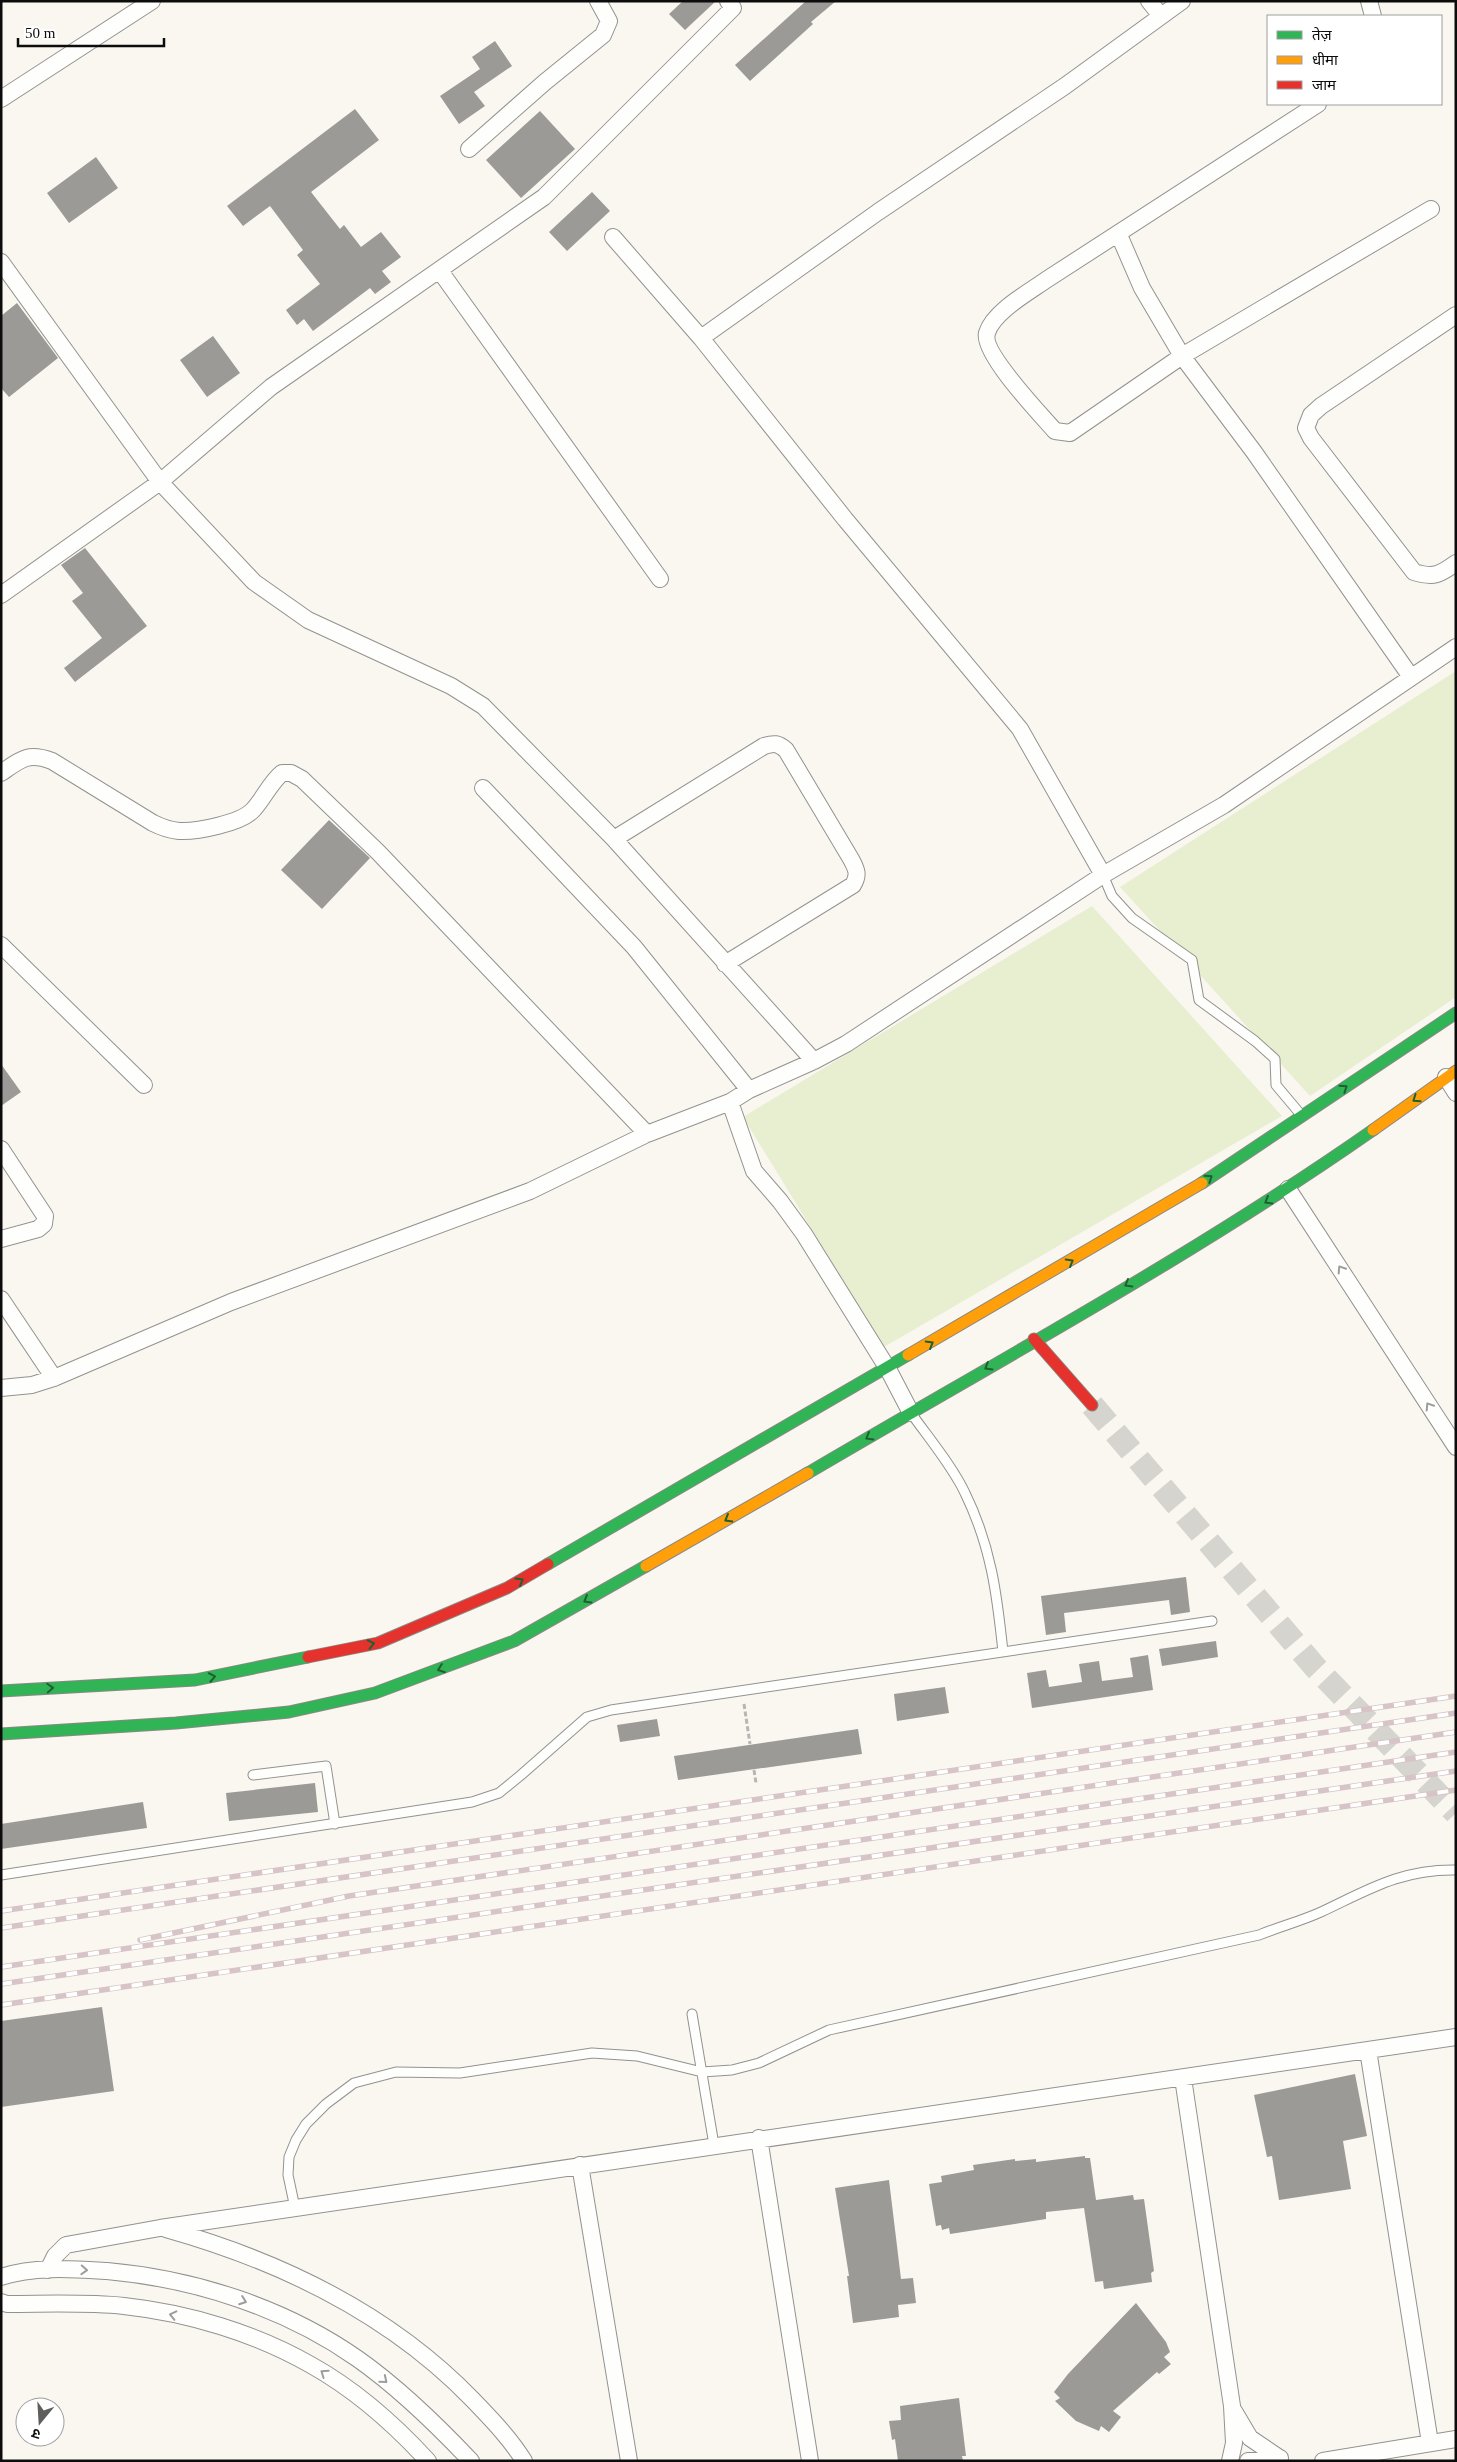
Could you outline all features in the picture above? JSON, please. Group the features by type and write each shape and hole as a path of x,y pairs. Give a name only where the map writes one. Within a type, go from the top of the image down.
{"street":[{"path":"1,99 152,1"},
{"path":"469,149 545,82 603,35 609,21 598,1"},
{"path":"1,595 160,482 271,388 544,197 733,8 728,1"},
{"path":"1149,1 1161,16"},
{"path":"701,338 870,218 1066,86 1182,1"},
{"path":"1368,1 1373,15"},
{"path":"1316,105 1046,280 1009,307 992,324 987,334 990,351 1055,432 1062,434 1070,433 1182,356 1431,209"},
{"path":"1119,234 1142,288 1182,356 1254,452 1411,677"},
{"path":"613,238 701,338 845,519 1020,729 1103,875"},
{"path":"1,262 160,482 254,582 285,606 308,620 452,686 483,706 614,839 814,1061"},
{"path":"440,271 660,579"},
{"path":"1456,315 1321,406 1311,415 1306,428 1310,438 1414,572 1429,577 1441,573 1456,563"},
{"path":"1,1388 32,1385 54,1378 232,1302 530,1191 647,1134 730,1102 749,1090 814,1061 846,1044 1103,875 1224,805 1456,647"},
{"path":"614,839 764,746 774,743 786,750 851,859 857,870 857,878 853,885 725,964"},
{"path":"1,773 18,761 29,756 37,756 52,761 153,823 167,829 180,831 234,821 245,816 254,809 275,779 282,773 291,774 302,779 378,852 647,1134"},
{"path":"483,788 634,947 749,1090"},
{"path":"1,945 144,1086"},
{"path":"1,1691 195,1680 378,1643 507,1588 888,1369 1184,1195 1456,1013"},
{"path":"1,1734 176,1723 290,1712 375,1693 514,1642 911,1413 1288,1189 1451,1074 1456,1093"},
{"path":"730,1102 754,1171 780,1201 804,1234 888,1369 911,1413"},
{"path":"1,1149 45,1216 44,1224 38,1229 1,1239"},
{"path":"1288,1189 1456,1447"},
{"path":"1,1299 54,1378"},
{"path":"1034,1339 1092,1406"},
{"path":"48,2270 55,2256 66,2246 160,2228 759,2138 1456,2038"},
{"path":"1368,2050 1430,2443"},
{"path":"1183,2078 1232,2406 1234,2443 1230,2461"},
{"path":"759,2138 810,2461"},
{"path":"580,2165 629,2461"},
{"path":"160,2228 207,2241 288,2272 370,2317 434,2362 463,2389 493,2420 524,2461"},
{"path":"1,2277 48,2270 82,2269 170,2278 268,2310 316,2334 358,2360 403,2396 471,2461"},
{"path":"1,2302 7,2304 55,2302 124,2306 205,2322 255,2339 312,2365 370,2406 428,2461"},
{"path":"1232,2406 1250,2438 1283,2459"},
{"path":"1323,2461 1456,2439"},
{"path":"1248,2461 1283,2459"}],"lane":[{"path":"1103,875 1112,896 1132,918 1192,960 1199,1000 1255,1041 1274,1059 1276,1085 1302,1116"},
{"path":"911,1413 964,1491 987,1546 997,1596 1003,1652"},
{"path":"1,1875 472,1802 498,1793 521,1776 587,1717 611,1710 1212,1621"},
{"path":"253,1774 326,1766 335,1824"},
{"path":"295,2208 288,2175 289,2156 296,2140 306,2124 326,2104 354,2083 396,2072 460,2072 592,2053 637,2056 702,2072 732,2070 759,2063 829,2030 1259,1935 1318,1913 1385,1881 1433,1870 1456,1870"},
{"path":"692,2014 714,2145"}],"path":[{"path":"742,1691 750,1744"},
{"path":"754,1770 756,1784"}],"green space":[{"path":"1456,671 1456,997 1310,1096 1120,887"},
{"path":"1092,906 1282,1116 884,1347 743,1117"}],"building":[{"path":"683,1 716,1 685,30 669,14"},
{"path":"806,1 836,1 811,22 813,24 750,81 735,65"},
{"path":"495,41 512,66 474,92 485,106 459,124 440,96 480,69 472,57"},
{"path":"355,109 379,140 311,192 340,229 344,225 361,247 381,232 401,257 382,271 391,282 375,294 370,288 313,331 304,319 297,325 286,310 320,284 297,255 303,250 270,206 243,226 227,206"},
{"path":"540,111 575,149 521,198 486,160"},
{"path":"96,157 118,188 69,223 47,193"},
{"path":"592,192 610,211 567,251 549,232"},
{"path":"17,303 58,358 9,397 1,388 1,316"},
{"path":"213,336 240,373 207,397 180,360"},
{"path":"85,548 147,626 75,682 64,668 102,638 72,601 83,593 61,565"},
{"path":"329,820 370,858 322,909 281,870"},
{"path":"1,1064 21,1092 1,1106"},
{"path":"1186,1577 1190,1612 1171,1615 1169,1600 1064,1613 1066,1632 1046,1635 1041,1596"},
{"path":"1216,1641 1218,1657 1162,1666 1159,1649"},
{"path":"1148,1655 1153,1690 1032,1708 1027,1673 1046,1670 1049,1687 1082,1682 1079,1664 1099,1661 1102,1681 1133,1677 1130,1658"},
{"path":"945,1687 949,1713 897,1721 894,1694"},
{"path":"657,1719 660,1736 620,1742 617,1725"},
{"path":"858,1729 862,1754 678,1780 674,1756"},
{"path":"315,1783 318,1812 229,1821 226,1793"},
{"path":"143,1802 147,1828 1,1849 1,1824"},
{"path":"102,2007 114,2091 1,2107 1,2021"},
{"path":"1355,2074 1367,2136 1343,2141 1351,2189 1279,2200 1272,2156 1267,2157 1254,2095"},
{"path":"1085,2156 1085,2158 1090,2158 1096,2200 1133,2195 1134,2200 1144,2199 1154,2271 1151,2273 1152,2282 1104,2289 1103,2281 1095,2282 1084,2208 1046,2212 1046,2219 950,2234 949,2228 942,2230 941,2225 936,2226 929,2184 942,2182 941,2176 974,2170 973,2165 1015,2159 1015,2161 1036,2159 1036,2162"},
{"path":"889,2180 901,2279 913,2278 916,2303 898,2305 899,2317 853,2323 847,2276 849,2276 835,2188"},
{"path":"1136,2303 1166,2342 1170,2352 1164,2357 1171,2364 1159,2374 1157,2372 1113,2411 1121,2417 1109,2432 1101,2426 1099,2431 1076,2421 1055,2401 1060,2398 1054,2392 1068,2374"},
{"path":"959,2398 966,2456 962,2456 963,2461 898,2461 895,2439 892,2440 889,2421 901,2420 900,2406"}],"tunnel":[{"path":"1092,1405 1315,1667 1456,1813"}],"railway":[{"path":"1,1911 1456,1696"},
{"path":"1,1928 1456,1713"},
{"path":"140,1940 349,1896 1456,1732"},
{"path":"1,1967 1456,1752"},
{"path":"1,1984 1456,1771"},
{"path":"1,2005 1456,1790"}],"traffic: fast":[{"path":"1202,1183 1456,1013"},
{"path":"808,1473 1094,1307 1236,1221 1373,1130"},
{"path":"548,1564 908,1355"},
{"path":"1,1734 176,1723 289,1712 375,1693 514,1641 646,1566"},
{"path":"1,1691 195,1680 308,1657"}],"traffic: slow":[{"path":"1373,1130 1456,1071"},
{"path":"908,1355 1202,1183"},
{"path":"646,1566 808,1473"}],"traffic: jam":[{"path":"1034,1339 1092,1405"},
{"path":"308,1657 378,1643 507,1588 548,1564"}]}
